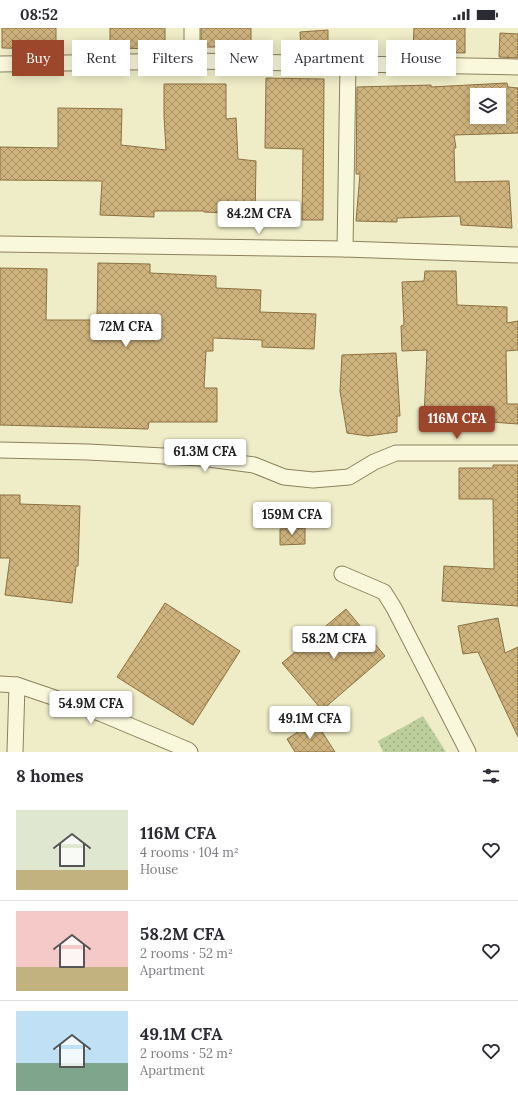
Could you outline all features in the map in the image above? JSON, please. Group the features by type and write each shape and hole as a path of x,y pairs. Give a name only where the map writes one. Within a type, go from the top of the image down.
{"street":[{"path":"192,28 192,40"},
{"path":"207,61 281,63"},
{"path":"0,64 138,62"},
{"path":"378,65 518,67"},
{"path":"345,249 348,76"},
{"path":"0,244 345,249 518,254"},
{"path":"0,450 88,452 201,458 254,465 284,477 313,480 349,477 374,462 396,453 518,453"},
{"path":"342,574 384,592 394,608 468,752"},
{"path":"0,684 17,685 102,714 190,752"},
{"path":"15,752 17,685"}],"green space":[{"path":"423,716 446,752 383,752 378,741"}],"building":[{"path":"2,28 56,28 56,40 12,40 12,48 2,48"},
{"path":"110,28 165,28 165,40 138,40 138,49 130,48 130,40 110,40"},
{"path":"201,28 251,28 251,40 215,40 215,47 207,47 207,40 201,40"},
{"path":"414,28 465,28 465,53 456,53 456,40 414,40"},
{"path":"328,30 328,40 300,40 300,32"},
{"path":"500,33 518,34 518,58 499,57"},
{"path":"266,78 324,79 323,220 302,220 303,149 265,148"},
{"path":"507,83 508,87 518,88 518,133 454,135 456,148 454,148 455,182 509,181 512,228 461,225 460,216 397,218 397,222 356,221 360,174 356,174 357,87 431,85 431,87"},
{"path":"164,84 226,84 226,119 236,118 238,159 256,161 255,220 226,219 226,213 204,211 154,211 154,217 100,215 102,181 0,180 0,147 58,148 58,108 122,109 121,145 166,150"},
{"path":"98,263 150,264 150,273 216,276 216,288 261,290 260,312 316,314 314,349 262,347 262,340 213,338 213,351 206,351 204,388 217,388 217,422 149,422 148,429 0,425 0,268 47,269 46,320 97,320"},
{"path":"425,271 456,271 457,305 507,307 507,323 518,321 518,350 506,351 507,404 518,404 518,424 424,417 427,350 402,351 401,326 404,325 402,282 424,281"},
{"path":"396,353 400,416 397,416 397,432 368,436 347,433 340,391 342,355"},
{"path":"493,465 518,465 518,606 442,601 444,566 494,569 493,499 459,499 459,468 493,468"},
{"path":"0,495 20,495 20,504 80,506 78,566 76,566 72,603 5,595 10,558 0,558"},
{"path":"305,528 305,544 280,545 280,529"},
{"path":"165,603 240,651 193,725 117,677"},
{"path":"346,609 385,656 322,710 282,663"},
{"path":"498,618 505,653 518,647 518,737 478,652 463,654 458,626"},
{"path":"315,721 335,752 295,752 287,739"}]}
